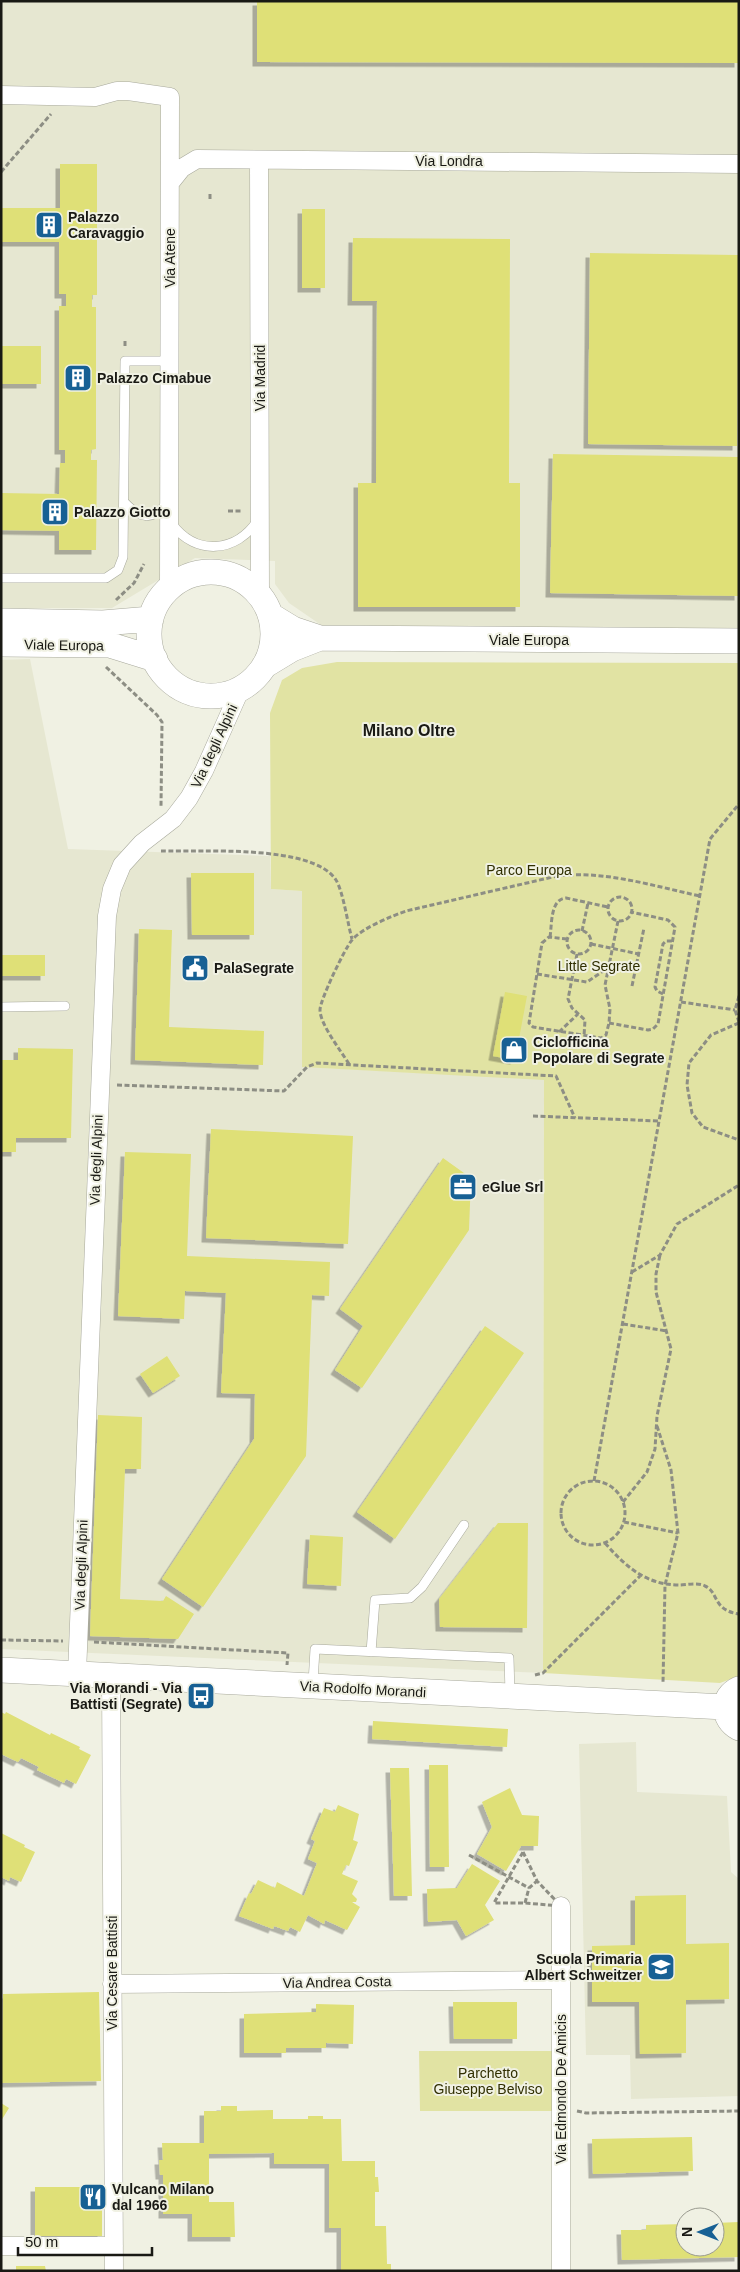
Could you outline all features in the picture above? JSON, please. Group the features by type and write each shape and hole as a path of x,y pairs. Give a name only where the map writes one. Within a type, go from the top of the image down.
{"street":[{"name":"Via Atene","path":"1,95 95,97 117,91 128,91 170,97 169,589"},
{"path":"170,137 183,151 197,159 182,168 170,183"},
{"name":"Via Londra","path":"197,159 739,164"},
{"name":"Via Madrid","path":"259,160 260,516 265,605"},
{"name":"Viale Europa","path":"320,638 292,649 264,666 254,678 241,688 217,696 191,693 170,680 155,659 150,639 151,619 158,603 169,589 190,576 216,572 240,579 265,605 294,629 320,638 739,641"},
{"name":"Viale Europa","path":"264,666 272,641 265,605"},
{"name":"Viale Europa","path":"1,621 103,623 151,619"},
{"name":"Viale Europa","path":"1,644 110,645 155,659"},
{"name":"Via degli Alpini","path":"77,1674 107,916 112,889 122,865 142,843 173,819 189,798 204,771 241,688"},
{"name":"Via Rodolfo Morandi","path":"1,1670 312,1686 510,1689 734,1708"},
{"name":"Via Cesare Battisti","path":"111,1676 114,2271"},
{"name":"Via Edmondo De Amicis","path":"561,1906 561,2271"},
{"name":"Via Andrea Costa","path":"112,1984 561,1980"},
{"path":"1,2246 114,2246"}],"lane":[{"path":"1,578 106,578 118,570 124,557 125,361 170,361"},
{"path":"124,502 135,514 149,516 161,511 169,501"},
{"path":"169,519 180,534 195,543 212,547 235,543 250,531 260,516"},
{"path":"1,1007 65,1006"},
{"path":"372,1652 375,1600 410,1598 422,1587 464,1525"},
{"path":"312,1686 315,1649 509,1658 510,1689"}],"path":[{"path":"1,172 66,96"},
{"path":"210,194 210,200"},
{"path":"114,601 134,583 144,564"},
{"path":"594,1481 710,839 739,804"},
{"path":"154,851 270,853 317,864 337,881 352,939"},
{"path":"349,1064 323,1020 320,1010 322,999 352,939 384,918 406,911 566,875 590,874 700,896"},
{"path":"622,897 630,903 631,912 626,919 618,921 610,916 608,907 612,899 622,897"},
{"path":"550,937 555,905 558,901 566,898 608,907"},
{"path":"582,931 588,903"},
{"path":"609,1023 653,1029 658,1024 675,927 670,921 665,919 631,912"},
{"path":"567,939 550,937 542,943 529,1023 533,1027 601,1038 607,1032 609,1023 610,1010 606,985 618,921"},
{"path":"632,986 644,928"},
{"path":"582,931 589,935 591,944 586,952 577,954 569,950 567,939 573,932 582,931"},
{"path":"663,994 656,991 655,987 663,944 666,941 672,942"},
{"path":"591,944 639,954"},
{"path":"577,954 569,1002 585,1022 584,1036"},
{"path":"537,974 590,981 609,966"},
{"path":"739,996 735,1010 739,1022 711,1035 689,1063 687,1085 692,1113 703,1127 739,1140"},
{"path":"680,1002 735,1010"},
{"path":"559,1032 578,1014"},
{"path":"99,1084 284,1092 307,1067 317,1063 556,1076 575,1118"},
{"path":"533,1116 659,1121"},
{"path":"623,1502 647,1472 655,1449 657,1426 671,1349 668,1331 659,1309 656,1292 656,1274 660,1255 677,1224 739,1185"},
{"path":"632,1272 660,1255"},
{"path":"623,1324 668,1331"},
{"path":"657,1426 671,1470 678,1533 665,1585 663,1687"},
{"path":"594,1481 612,1487 623,1502 624,1522 613,1538 605,1543 595,1545 584,1544 568,1532 563,1524 562,1503 567,1494 584,1482 594,1481"},
{"path":"624,1522 678,1533"},
{"path":"605,1543 621,1561 640,1576 665,1585 704,1584 722,1608 739,1614"},
{"path":"510,1689 544,1673 640,1576"},
{"path":"1,1640 78,1641 288,1653 287,1669"},
{"path":"523,1852 537,1881 561,1906 525,1902 494,1903 523,1852"},
{"path":"469,1855 529,1888"},
{"path":"525,1902 529,1888 537,1881"},
{"path":"561,2105 586,2113 739,2111"}],"shaded area":[{"path":"1,1 739,1 739,629 324,627 289,603 275,584 275,561 195,558 112,608 1,608"},
{"path":"30,659 68,849 270,856 271,889 302,891 302,1067 544,1079 543,1673 1,1649 1,660"},
{"name":"Scuola Primaria Albert Schweitzer","path":"636,1742 637,1792 727,1796 731,1872 739,1879 739,2096 631,2099 630,2055 586,2055 579,1744"}],"green space":[{"name":"Parco Europa","path":"337,662 739,663 739,1676 720,1683 543,1673 544,1080 302,1067 302,891 271,889 270,713 282,680 302,668"},
{"name":"Parchetto Giuseppe Belviso","path":"419,2051 557,2051 557,2111 420,2111"}],"building":[{"path":"257,1 739,1 739,63 257,62"},
{"path":"60,164 97,164 97,295 92,295 92,307 96,307 96,449 91,450 91,460 97,460 96,550 59,550 59,531 1,530 1,493 59,494 60,463 65,463 65,450 59,450 59,306 66,306 66,294 59,294 59,242 2,242 2,208 60,208"},
{"path":"302,209 325,209 325,288 302,288"},
{"path":"353,238 510,239 509,483 520,483 520,607 358,607 358,483 376,483 377,301 352,301"},
{"path":"590,253 739,255 737,446 588,444"},
{"path":"1,346 41,346 41,384 1,384"},
{"path":"553,454 739,457 739,596 550,593"},
{"path":"191,873 254,873 254,935 192,935"},
{"path":"139,929 172,930 169,1027 264,1031 263,1065 135,1060"},
{"path":"1,955 45,955 45,976 1,976"},
{"path":"505,992 527,996 515,1060 493,1056"},
{"path":"18,1048 73,1049 71,1138 16,1138 16,1152 1,1152 1,1060 18,1060"},
{"path":"211,1129 353,1136 348,1244 206,1238"},
{"path":"125,1152 191,1154 187,1256 330,1262 329,1296 312,1295 306,1456 203,1607 162,1579 254,1439 255,1394 221,1393 226,1293 185,1291 184,1319 118,1316"},
{"path":"443,1158 471,1178 469,1230 362,1388 335,1370 363,1326 340,1309"},
{"path":"485,1326 524,1353 395,1539 357,1512"},
{"path":"167,1356 180,1376 153,1393 140,1374"},
{"path":"98,1415 142,1417 141,1469 125,1469 120,1599 163,1601 166,1596 194,1614 178,1639 90,1636"},
{"path":"498,1523 528,1523 527,1628 440,1627 439,1599"},
{"path":"310,1535 343,1537 341,1586 307,1584"},
{"path":"1,1712 5,1714 6,1712 50,1735 51,1733 80,1747 79,1749 91,1755 76,1784 66,1779 64,1783 37,1770 39,1767 21,1758 18,1762 1,1754"},
{"path":"373,1721 508,1729 507,1747 372,1739"},
{"path":"429,1765 448,1765 449,1867 430,1867"},
{"path":"390,1768 409,1768 412,1896 394,1896"},
{"path":"510,1788 522,1815 539,1816 538,1846 521,1846 506,1871 477,1854 492,1827 482,1802"},
{"path":"338,1805 359,1814 353,1840 358,1842 349,1866 346,1865 342,1874 358,1881 352,1894 357,1899 356,1902 352,1902 360,1907 347,1930 325,1920 324,1924 308,1915 300,1932 290,1927 288,1931 274,1926 273,1929 239,1916 249,1893 251,1894 258,1880 275,1888 277,1882 304,1896 317,1863 308,1859 315,1841 311,1839 324,1808 335,1812"},
{"path":"1,1833 35,1852 21,1882 10,1877 9,1881 1,1877"},
{"path":"472,1864 500,1881 485,1905 494,1920 466,1936 457,1920 428,1922 427,1889 457,1888"},
{"path":"686,1895 686,1944 729,1943 729,1999 686,2000 686,2053 640,2054 639,2002 592,2002 592,1946 635,1945 635,1896"},
{"path":"99,1992 101,2081 1,2083 3,1994"},
{"path":"453,2002 517,2002 517,2039 454,2039"},
{"path":"316,2004 354,2005 353,2044 326,2043 326,2048 286,2048 286,2053 244,2053 244,2014 316,2012"},
{"path":"1,2103 9,2108 1,2121"},
{"path":"221,2106 237,2106 237,2111 273,2110 273,2119 308,2119 308,2116 323,2116 323,2119 341,2119 342,2161 375,2161 375,2177 378,2177 379,2192 375,2192 375,2226 386,2226 387,2264 391,2264 391,2271 341,2271 341,2228 329,2228 329,2164 274,2164 274,2153 209,2154 209,2202 234,2202 235,2237 192,2237 192,2214 163,2214 163,2175 160,2175 159,2160 163,2160 162,2143 204,2143 204,2111 221,2111"},
{"path":"692,2137 693,2171 593,2174 592,2139"},
{"path":"35,2187 102,2187 102,2236 35,2236"},
{"path":"739,2222 739,2257 622,2260 621,2230 646,2230 646,2225 675,2224 675,2257 725,2257 725,2223"},
{"path":"16,2266 45,2266 46,2271 16,2271"}],"place":[{"name":"Palazzo Caravaggio","path":"49,225"},
{"name":"Palazzo Cimabue","path":"78,378"},
{"name":"Palazzo Giotto","path":"55,512"},
{"name":"PalaSegrate","path":"195,968"},
{"name":"Ciclofficina Popolare di Segrate","path":"514,1050"},
{"name":"eGlue Srl","path":"463,1187"},
{"name":"Via Morandi - Via Battisti (Segrate)","path":"201,1696"},
{"name":"Scuola Primaria Albert Schweitzer","path":"661,1967"},
{"name":"Vulcano Milano dal 1966","path":"93,2197"}],"district":[{"name":"Milano Oltre","path":"409,730"}],"park label":[{"name":"Little Segrate","path":"599,966"}]}
